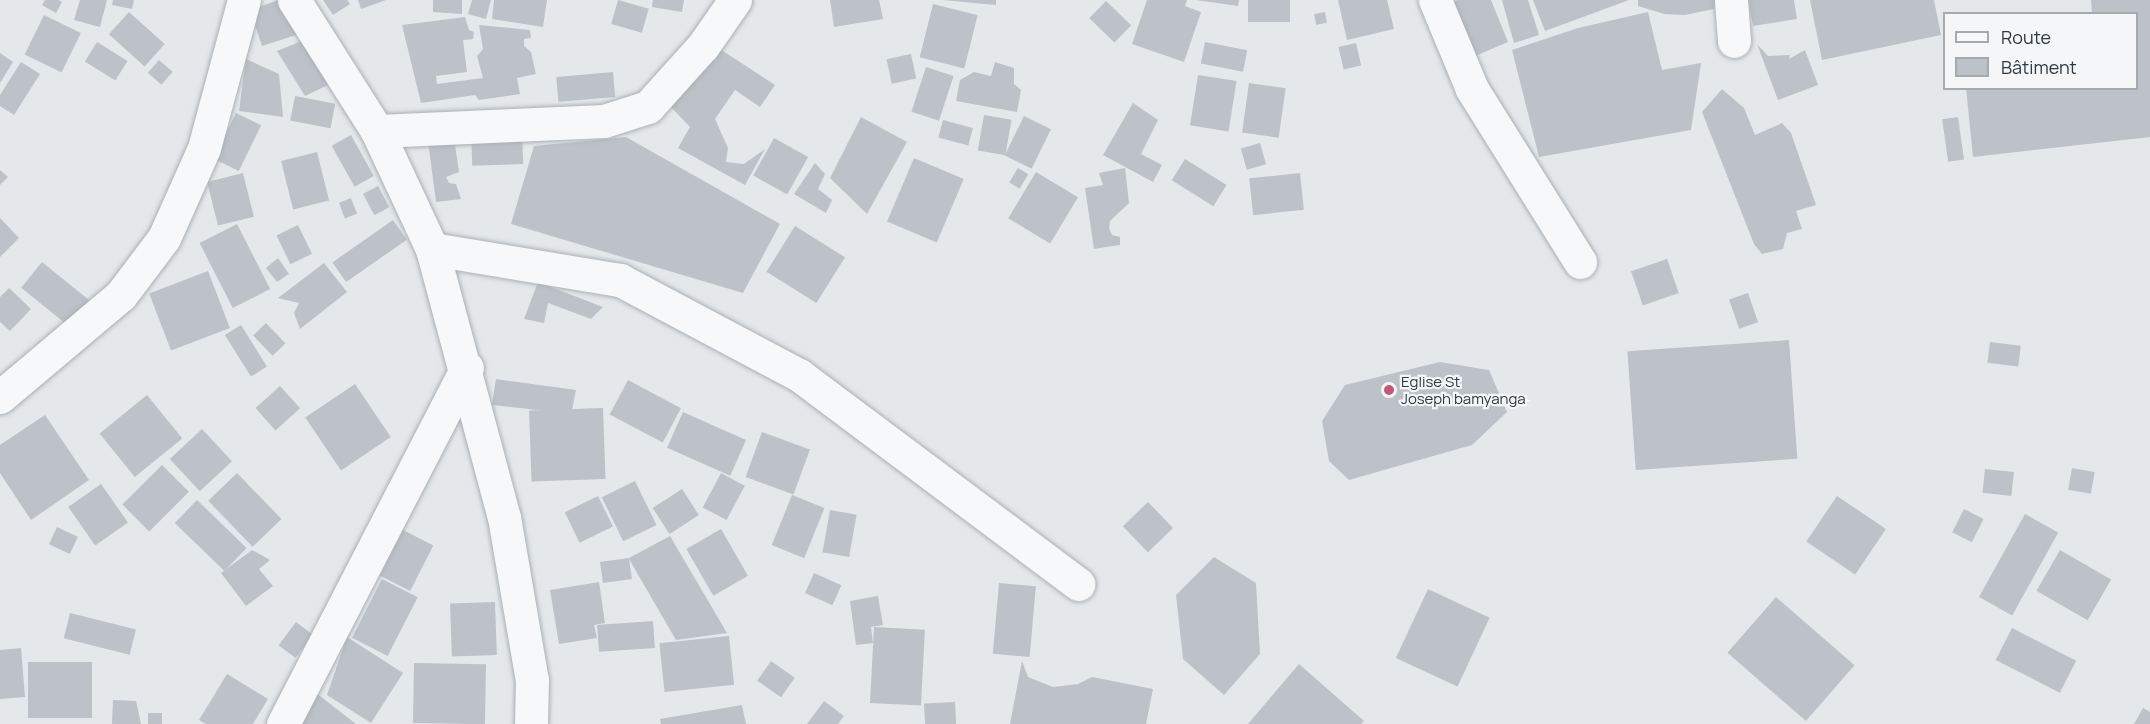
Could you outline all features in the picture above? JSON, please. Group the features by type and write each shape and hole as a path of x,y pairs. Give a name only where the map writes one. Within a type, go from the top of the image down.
{"street":[{"path":"0,397 121,295 164,238 204,148 244,0"},
{"path":"294,0 377,131 432,249 467,368 504,518 532,680 531,724"},
{"path":"377,131 604,121 648,107 703,46 735,0"},
{"path":"1436,0 1472,89 1580,262"},
{"path":"1731,0 1734,41"},
{"path":"432,249 620,280 799,375 1078,584"},
{"path":"283,724 467,368"}],"building":[{"path":"45,0 62,2 56,13 42,5"},
{"path":"80,0 107,0 100,27 74,20"},
{"path":"113,0 134,0 132,9 112,5"},
{"path":"279,0 299,34 262,46 250,10"},
{"path":"323,0 347,0 350,4 333,15"},
{"path":"358,0 386,0 361,9"},
{"path":"433,0 462,0 462,14 433,12"},
{"path":"472,0 491,0 486,19 468,14"},
{"path":"494,0 547,0 543,27 492,19"},
{"path":"618,0 649,9 642,33 611,24"},
{"path":"653,0 684,0 682,12 652,7"},
{"path":"830,0 879,0 883,19 834,27"},
{"path":"943,0 996,0 996,5"},
{"path":"1147,0 1187,0 1185,6 1201,12 1184,62 1132,44"},
{"path":"1196,0 1239,0 1238,6"},
{"path":"1248,0 1290,0 1290,22 1248,22"},
{"path":"1338,0 1387,0 1394,29 1347,40"},
{"path":"1491,0 1508,42 1475,56 1453,2"},
{"path":"1502,0 1528,0 1539,35 1514,43"},
{"path":"1533,0 1629,0 1545,31"},
{"path":"1638,0 1716,0 1714,9 1685,15 1664,14 1638,6"},
{"path":"1748,0 1794,0 1797,19 1753,26"},
{"path":"1810,0 1934,0 1941,35 1822,60"},
{"path":"2091,0 2150,0 2150,137 1973,157 1966,90 2138,90 2138,12 2092,12"},
{"path":"1106,1 1131,25 1115,43 1089,18"},
{"path":"933,4 978,15 964,68 920,57"},
{"path":"129,12 165,44 145,66 109,34"},
{"path":"1325,12 1327,23 1316,25 1314,14"},
{"path":"1648,12 1662,70 1701,63 1691,130 1539,157 1512,50 1578,28"},
{"path":"44,15 81,33 62,73 25,55"},
{"path":"465,17 469,30 474,32 473,39 463,40 467,72 436,76 437,84 483,78 477,56 483,49 479,25 530,30 531,38 524,39 524,46 531,52 536,74 517,78 520,94 479,100 475,95 421,103 402,25"},
{"path":"304,40 332,83 305,96 277,51"},
{"path":"97,42 128,61 115,81 85,62"},
{"path":"1205,42 1247,50 1243,72 1201,64"},
{"path":"1356,43 1361,65 1344,69 1338,47"},
{"path":"712,44 775,85 760,107 735,90 715,119 728,148 726,162 744,164 765,149 745,185 678,148 690,127 671,107"},
{"path":"1757,44 1768,56 1790,55 1789,59 1805,50 1818,85 1778,100"},
{"path":"0,53 13,62 0,83"},
{"path":"911,54 916,78 892,84 887,59"},
{"path":"246,59 279,74 283,117 239,111"},
{"path":"159,60 173,72 161,85 148,73"},
{"path":"21,62 40,74 14,115 0,106 0,95"},
{"path":"995,62 1014,68 1014,84 1021,90 1017,112 956,101 960,80 974,72 991,76"},
{"path":"926,67 954,76 939,121 911,112"},
{"path":"613,72 615,97 558,102 556,77"},
{"path":"1198,75 1237,81 1229,131 1190,125"},
{"path":"1249,83 1286,88 1279,138 1242,133"},
{"path":"1722,89 1744,108 1755,135 1782,123 1791,133 1816,205 1796,211 1802,229 1787,233 1783,249 1762,254 1754,244 1702,112"},
{"path":"295,96 335,104 330,128 290,121"},
{"path":"1133,103 1158,120 1141,154 1162,165 1153,182 1103,155"},
{"path":"236,113 261,125 239,171 214,159"},
{"path":"984,115 1012,120 1005,155 978,150"},
{"path":"1024,116 1051,129 1032,169 1005,156"},
{"path":"861,117 907,142 867,214 830,178"},
{"path":"1958,117 1964,160 1948,162 1942,119"},
{"path":"943,120 973,128 968,145 938,137"},
{"path":"522,129 523,164 472,166 471,131"},
{"path":"351,135 374,176 355,187 332,146"},
{"path":"626,137 780,224 743,293 511,224 534,146"},
{"path":"454,138 459,172 446,177 449,183 456,184 461,199 436,202 428,141"},
{"path":"774,138 808,157 787,195 753,176"},
{"path":"1260,143 1266,164 1247,170 1241,149"},
{"path":"317,152 329,201 293,209 281,161"},
{"path":"914,158 964,179 937,243 887,222"},
{"path":"1185,159 1227,185 1213,206 1172,180"},
{"path":"815,163 825,174 818,189 832,200 826,213 794,194"},
{"path":"1018,168 1028,174 1020,189 1009,183"},
{"path":"1125,168 1129,203 1110,221 1109,228 1112,235 1120,237 1120,245 1094,249 1085,188 1103,185 1099,173"},
{"path":"0,170 8,177 0,185"},
{"path":"1036,172 1078,197 1050,244 1008,218"},
{"path":"243,173 254,217 218,226 207,182"},
{"path":"1300,173 1304,210 1253,215 1249,178"},
{"path":"378,186 389,207 374,215 363,194"},
{"path":"351,198 357,214 345,219 339,203"},
{"path":"0,218 19,238 0,257"},
{"path":"393,220 407,240 346,282 332,262"},
{"path":"237,224 270,289 233,308 200,243"},
{"path":"298,225 312,254 290,264 276,236"},
{"path":"795,226 845,257 816,303 766,272"},
{"path":"278,258 289,274 277,282 266,268"},
{"path":"1667,259 1679,293 1643,305 1631,271"},
{"path":"42,262 95,305 74,330 21,288"},
{"path":"324,263 347,292 300,329 294,313 299,303 278,298"},
{"path":"208,271 230,328 171,351 149,294"},
{"path":"538,282 603,307 591,319 548,303 544,323 524,319"},
{"path":"9,288 31,309 10,331 0,322 0,297"},
{"path":"1748,293 1758,322 1739,329 1729,300"},
{"path":"266,323 285,343 273,356 253,336"},
{"path":"241,325 267,367 251,377 225,335"},
{"path":"1789,340 1797,459 1636,470 1627,351"},
{"path":"1990,342 2021,346 2018,367 1987,363"},
{"path":"1440,362 1489,370 1507,412 1472,445 1349,480 1329,461 1322,421 1345,385"},
{"path":"496,379 576,390 572,410 556,412 492,405"},
{"path":"628,380 681,408 663,443 610,414"},
{"path":"355,384 391,437 341,471 305,418"},
{"path":"280,386 300,408 276,430 255,408"},
{"path":"147,395 182,439 135,477 100,433"},
{"path":"603,408 605,479 532,482 529,411"},
{"path":"683,412 746,440 730,476 667,448"},
{"path":"45,415 89,480 31,520 0,473 0,445"},
{"path":"202,429 232,461 200,491 170,459"},
{"path":"762,432 810,449 794,495 746,477"},
{"path":"162,465 189,492 149,531 122,505"},
{"path":"2072,468 2095,472 2091,494 2068,490"},
{"path":"1985,469 2014,472 2011,496 1982,493"},
{"path":"237,473 281,519 253,547 208,501"},
{"path":"721,473 745,486 727,520 703,507"},
{"path":"635,481 656,525 623,541 602,497"},
{"path":"101,484 128,523 95,545 68,507"},
{"path":"682,489 699,515 670,534 653,508"},
{"path":"792,495 824,508 804,558 772,545"},
{"path":"598,496 613,527 580,543 565,512"},
{"path":"1837,496 1886,529 1855,575 1806,542"},
{"path":"197,500 247,548 224,571 175,523"},
{"path":"1148,502 1173,528 1148,552 1123,526"},
{"path":"1964,509 1984,519 1972,542 1952,532"},
{"path":"830,510 857,515 849,557 823,552"},
{"path":"2025,514 2058,532 2012,616 1979,597"},
{"path":"57,527 78,537 70,554 49,544"},
{"path":"721,529 748,576 713,596 686,549"},
{"path":"403,530 433,545 410,591 380,575"},
{"path":"670,536 727,633 676,640 629,559 632,579 603,583 600,562 629,558"},
{"path":"252,550 270,560 259,569 273,586 246,606 221,573"},
{"path":"2060,550 2111,580 2088,620 2036,591"},
{"path":"1214,557 1256,583 1260,654 1224,695 1183,659 1176,595"},
{"path":"814,573 841,585 832,605 805,593"},
{"path":"382,579 418,597 388,656 352,638"},
{"path":"599,582 605,623 594,625 597,638 559,644 550,590"},
{"path":"999,583 1036,586 1030,657 993,654"},
{"path":"1428,589 1490,618 1458,687 1396,658"},
{"path":"878,596 883,625 871,627 873,643 856,645 850,601"},
{"path":"1776,597 1854,665 1806,721 1727,653"},
{"path":"495,602 497,655 452,657 450,604"},
{"path":"70,613 136,629 130,655 64,638"},
{"path":"653,621 655,648 599,652 597,625"},
{"path":"296,622 313,635 295,658 279,645"},
{"path":"874,627 925,630 921,706 870,703"},
{"path":"2012,628 2076,661 2060,693 1996,660"},
{"path":"729,636 734,685 665,692 659,643"},
{"path":"347,637 403,673 371,723 327,695"},
{"path":"21,648 25,697 0,699 0,650"},
{"path":"771,661 795,678 781,697 757,681"},
{"path":"1022,661 1028,677 1053,687 1078,684 1092,677 1153,689 1146,724 1010,724"},
{"path":"28,662 92,662 92,718 28,718"},
{"path":"414,663 486,664 485,724 413,723"},
{"path":"1299,664 1364,721 1361,724 1248,724"},
{"path":"227,674 268,699 253,724 206,724 199,720"},
{"path":"311,689 356,724 284,724"},
{"path":"113,700 136,701 141,724 112,724"},
{"path":"824,701 844,716 838,724 807,724"},
{"path":"955,702 956,724 925,724 924,704"},
{"path":"742,705 746,724 661,724 660,719"},
{"path":"2143,708 2150,712 2150,724 2134,724"},
{"path":"148,713 162,713 162,724 148,724"}],"place":[{"name":"Eglise St Joseph bamyanga","path":"1389,390"}]}
